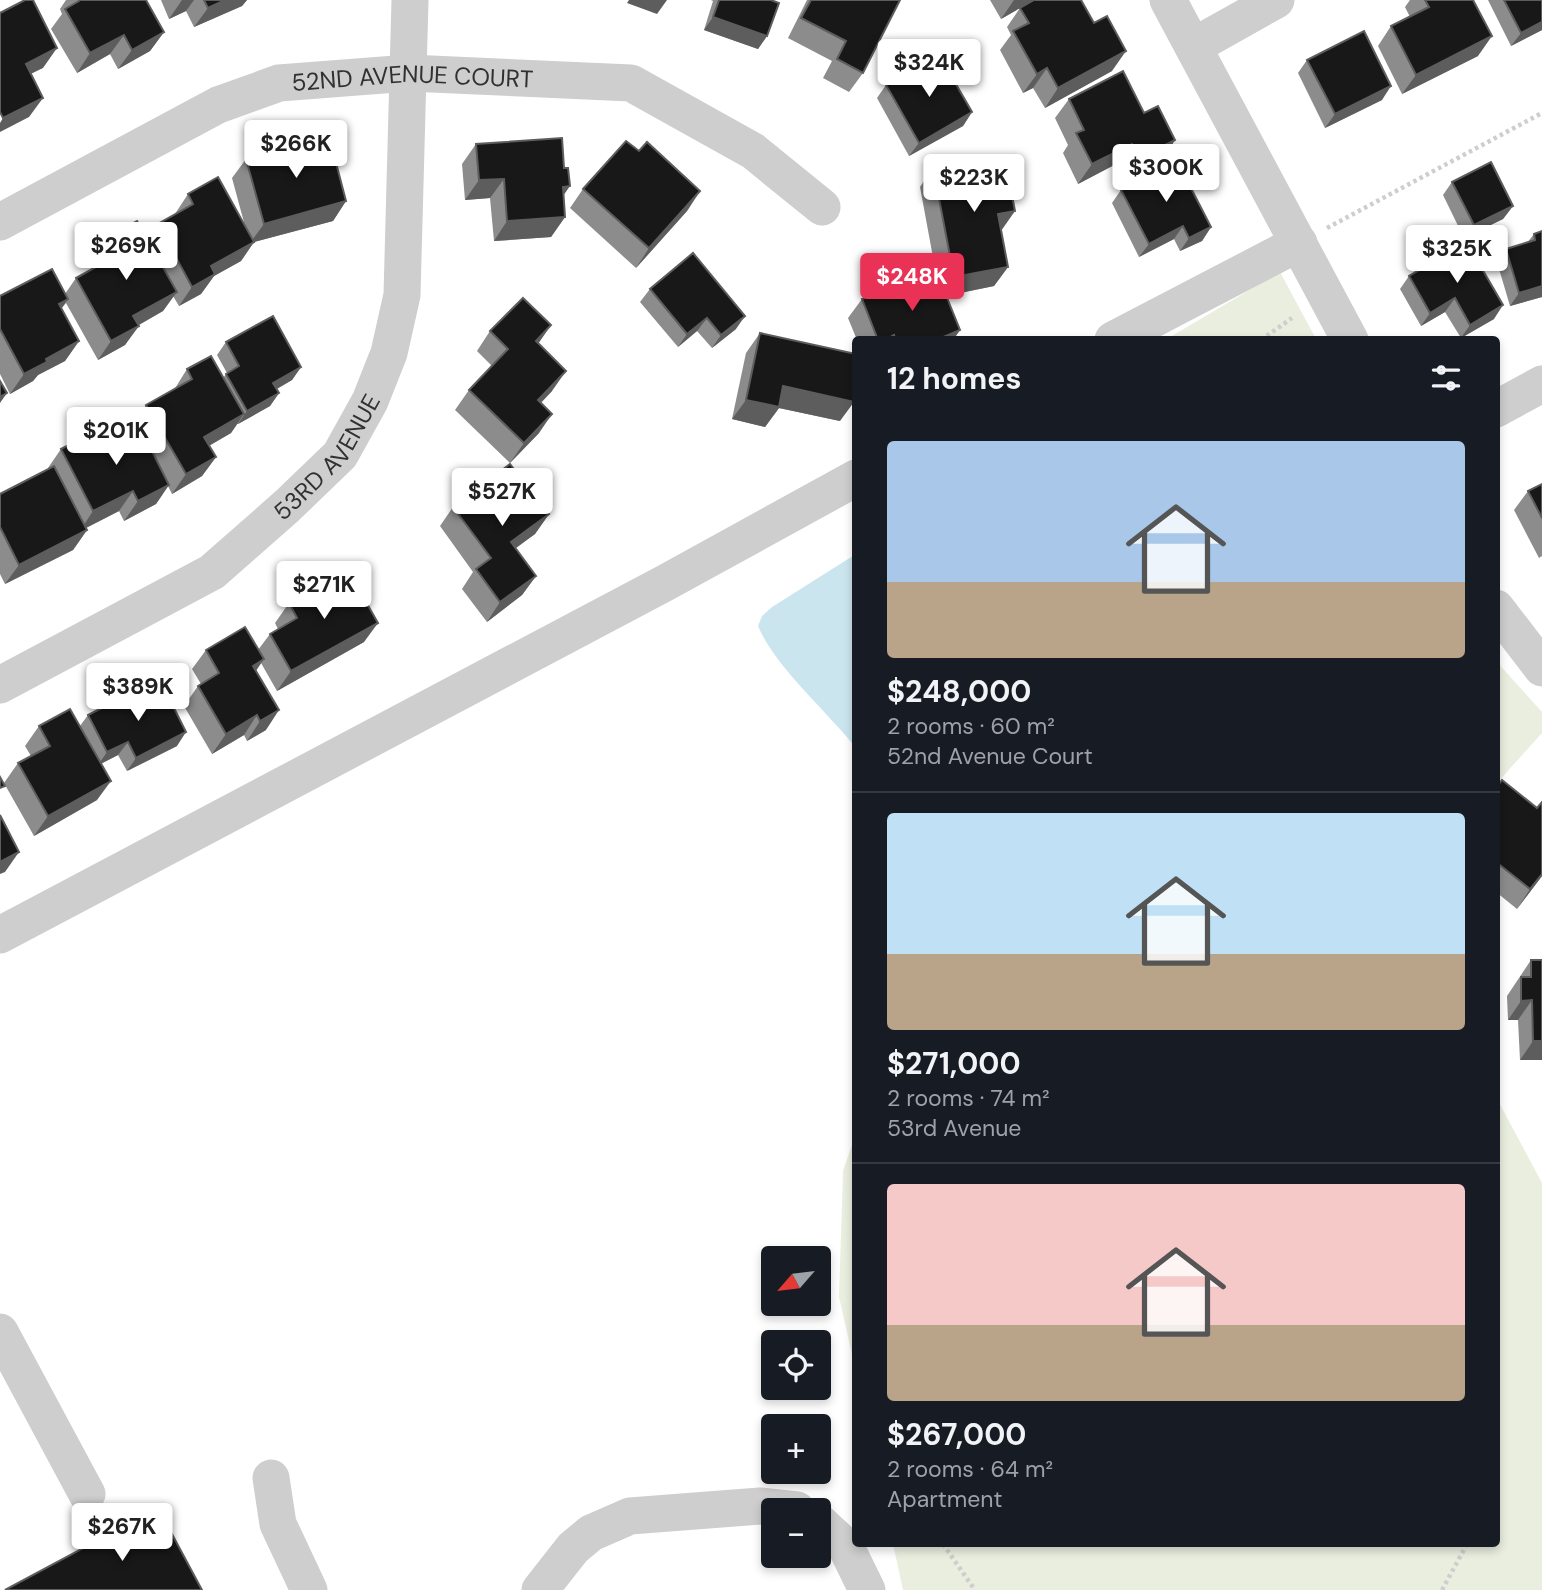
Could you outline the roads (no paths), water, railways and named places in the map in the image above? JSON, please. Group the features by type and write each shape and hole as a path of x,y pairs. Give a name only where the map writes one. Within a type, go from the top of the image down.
{"street":[{"name":"53RD AVENUE","path":"0,685 212,572 287,506 340,454 370,401 389,353 402,295 410,0"},
{"path":"1168,0 1348,336"},
{"path":"1194,46 1276,0"},
{"name":"52ND AVENUE COURT","path":"0,222 218,105 279,83 408,73 631,82 753,150 822,207"},
{"path":"1121,336 1299,243"},
{"path":"1500,407 1542,384"},
{"path":"0,935 665,583 852,480"},
{"path":"1500,613 1542,668"},
{"path":"0,1332 87,1494"},
{"path":"271,1478 278,1524 309,1590"},
{"path":"540,1590 573,1548 591,1533 630,1516 761,1506"},
{"path":"831,1533 846,1547 867,1590"}],"water":[{"path":"852,557 852,743 789,673 766,641 758,626 762,616"}]}
